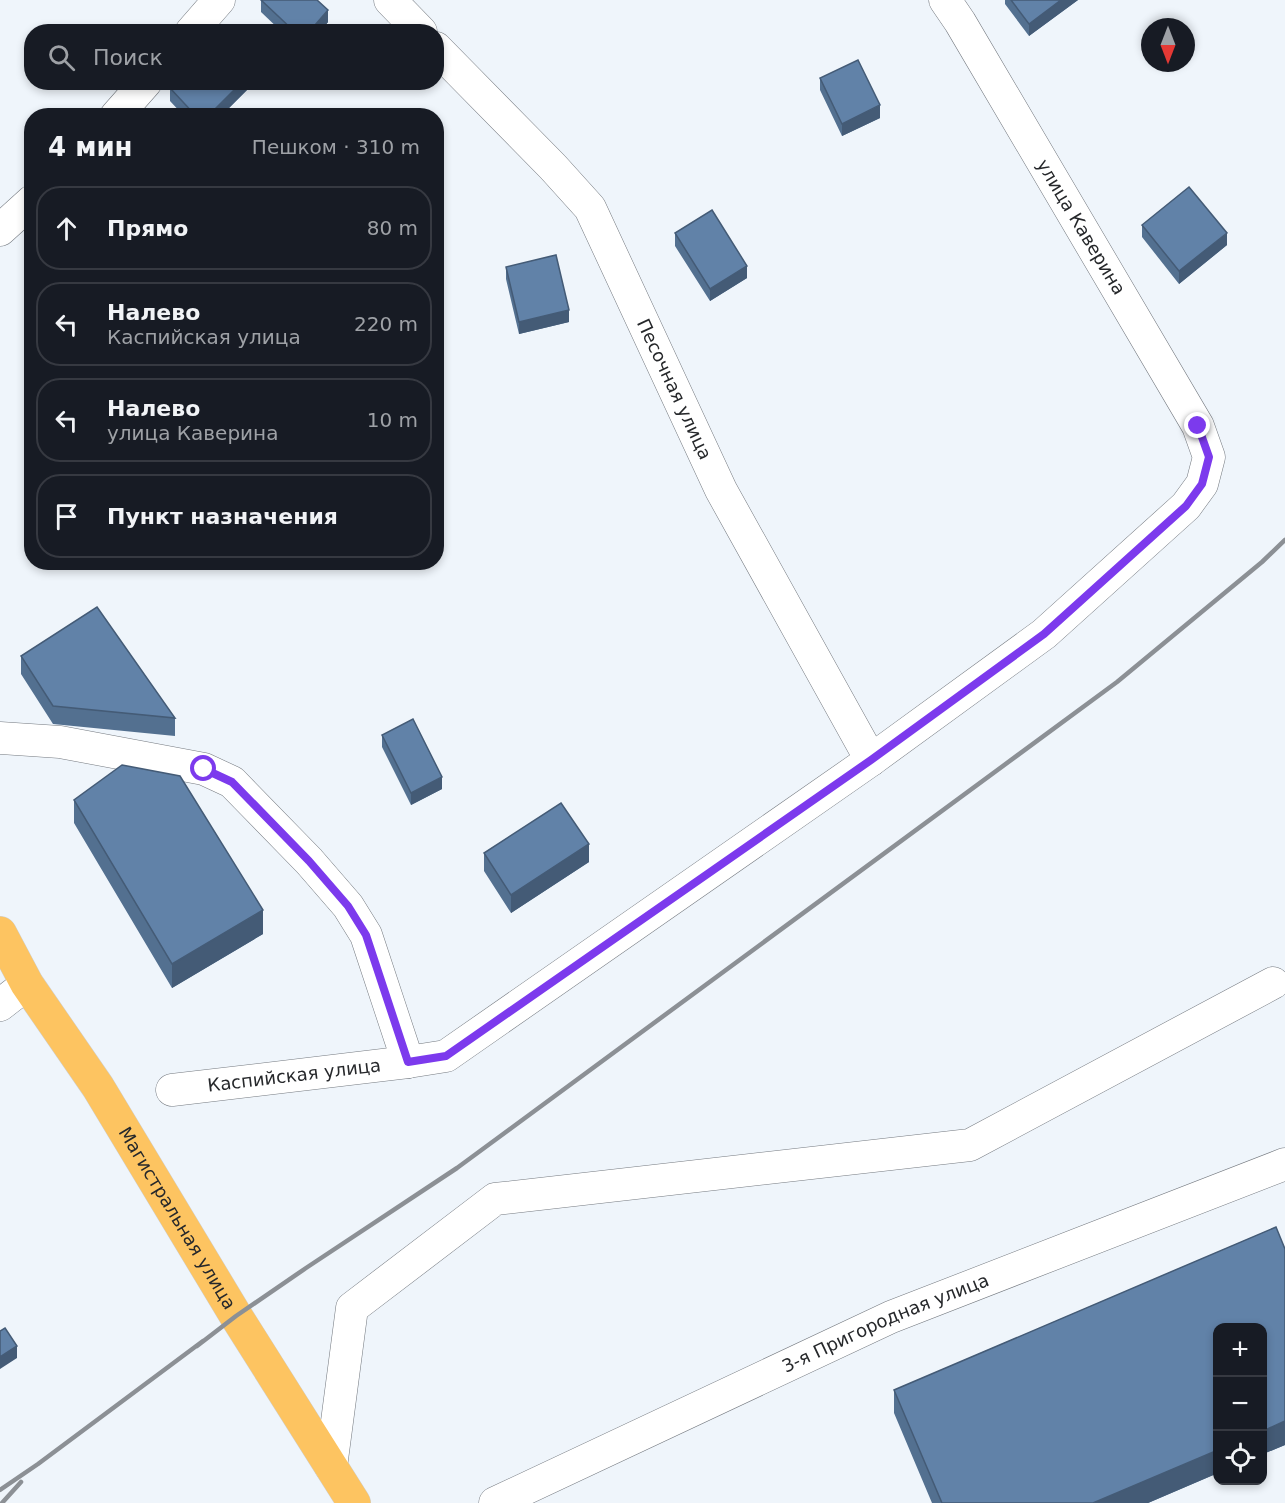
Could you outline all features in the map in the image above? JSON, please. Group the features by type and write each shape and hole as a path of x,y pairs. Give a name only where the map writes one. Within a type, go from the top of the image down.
{"highway":[{"name":"Магистральная улица","path":"0,933 27,984 98,1087 236,1316 354,1503"}],"street":[{"path":"198,24 219,0"},
{"path":"390,0 413,24"},
{"name":"улица Каверина","path":"945,0 1198,426 1209,457"},
{"name":"Песочная улица","path":"444,56 590,208 721,490 871,760"},
{"path":"123,108 139,90"},
{"path":"0,230 24,208"},
{"name":"Каспийская улица","path":"172,1090 446,1056 871,760 1044,634 1186,506 1202,484 1209,457"},
{"path":"0,738 60,742 204,769 232,782 309,861 348,906 366,935 408,1062"},
{"path":"331,1467 352,1308 495,1199 970,1145 1273,982"},
{"path":"0,1005 27,984"},
{"name":"3-я Пригородная улица","path":"495,1503 891,1317 1285,1164"}],"building":[{"path":"261,0 317,0 328,10 316,24 286,24"},
{"path":"1011,0 1061,0 1029,24"},
{"path":"858,60 880,105 842,124 820,78"},
{"path":"172,90 234,90 216,108 189,108"},
{"path":"1189,187 1227,233 1179,271 1142,225"},
{"path":"712,210 747,266 710,289 675,233"},
{"path":"556,255 569,310 519,322 506,267"},
{"path":"97,607 175,718 53,706 21,656"},
{"path":"413,719 442,777 411,793 382,735"},
{"path":"122,765 180,776 263,910 172,964 74,800"},
{"path":"561,803 589,844 511,895 484,853"},
{"path":"1276,1227 1285,1249 1285,1421 1267,1429 1267,1323 1213,1323 1213,1452 1093,1503 942,1503 894,1390"},
{"path":"5,1328 17,1346 0,1357 0,1331"}],"railway":[{"path":"197,1346 306,1268 457,1168 1117,682 1262,562 1285,540"},
{"path":"0,1490 203,1341"},
{"path":"2,1503 21,1482"}],"route":[{"path":"204,769 232,782 309,861 348,906 366,935 408,1062 446,1056 871,760 1044,634 1186,506 1202,484 1209,457 1198,426"}]}
